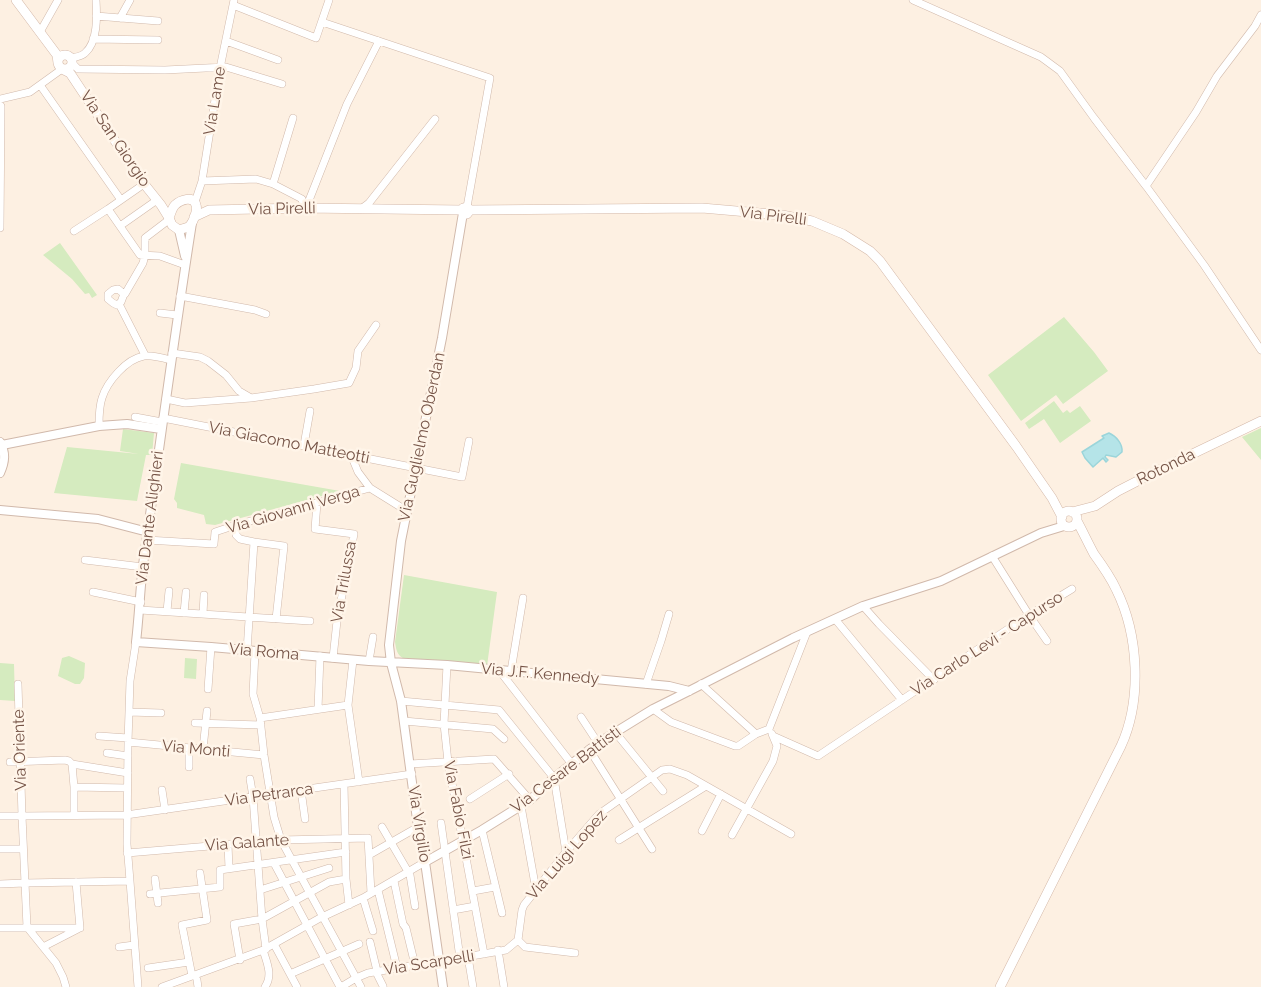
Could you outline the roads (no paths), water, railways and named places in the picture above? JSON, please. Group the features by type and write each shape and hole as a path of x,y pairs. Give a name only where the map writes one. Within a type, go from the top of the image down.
{"main road":[{"name":"Via San Giorgio","path":"16,0 66,63 144,184 169,218"},
{"path":"184,199 196,203 193,220 188,227 179,230 172,225 169,218 176,205 184,199"},
{"path":"159,203 176,205"},
{"name":"Via Pirelli","path":"196,203 209,210 702,208 782,215 812,221 843,234 870,251 880,261 1093,552 1118,591 1134,646 1135,679 1131,717 1126,734 1000,987"},
{"name":"Via Pirelli","path":"193,220 209,210"},
{"name":"Rotonda","path":"1069,519 1157,471 1261,421"}],"street":[{"path":"40,32 58,0"},
{"path":"0,99 30,92 66,63 84,54 93,39 96,0"},
{"path":"120,18 130,0"},
{"path":"233,3 316,38 328,0"},
{"path":"913,0 1041,57 1060,71 1204,265 1261,350"},
{"name":"Via Lame","path":"196,203 202,181 233,3"},
{"path":"1146,186 1196,112 1217,76 1261,15"},
{"path":"96,16 158,21"},
{"path":"305,208 347,104 379,41 322,22"},
{"path":"93,39 158,40"},
{"name":"Via Guglielmo Oberdan","path":"379,41 490,78 442,338 400,541 389,645 391,663"},
{"path":"226,42 278,60"},
{"path":"66,63 78,69 165,70 226,67 282,84"},
{"path":"40,85 121,200"},
{"path":"0,105 0,228"},
{"path":"273,184 293,118"},
{"path":"361,209 369,203 435,119"},
{"path":"202,181 256,179 273,184 302,199 305,208"},
{"path":"74,231 144,184"},
{"path":"120,226 159,203"},
{"path":"108,208 140,255 160,256 186,262 179,230"},
{"path":"134,246 169,218"},
{"name":"Via Dante Alighieri","path":"130,881 126,815 130,681 165,399 193,220"},
{"path":"119,304 143,262 145,238"},
{"path":"119,304 109,301 108,294 118,289 124,294"},
{"path":"180,296 266,314"},
{"path":"119,304 145,355"},
{"path":"160,313 177,315"},
{"path":"165,399 185,403 251,398 350,383 356,368 358,351 376,325"},
{"path":"99,426 99,412 107,386 124,366 135,358 145,355 200,357 226,375 239,392 251,398"},
{"path":"304,445 310,411"},
{"name":"Via Giacomo Matteotti","path":"135,417 304,445 462,477 469,441"},
{"path":"0,473 4,465 1,443 99,426 162,423"},
{"path":"351,455 358,472 370,488"},
{"name":"Via Giovanni Verga","path":"147,536 214,544 215,532 370,488 407,511"},
{"name":"Via Trilussa","path":"317,503 315,529 354,534 337,621 333,658"},
{"path":"1,509 98,519 147,536"},
{"name":"Via Cesare Battisti","path":"162,987 196,979 265,950 323,916 375,892 530,800 598,742 701,684 863,606 941,581 1069,519"},
{"path":"236,525 236,535 240,539 284,546 276,619"},
{"path":"254,542 250,618 253,694 260,721 274,816 281,840 362,987"},
{"path":"992,556 1047,641"},
{"path":"85,560 143,567"},
{"name":"Via Carlo Levi - Capurso","path":"771,732 819,756 1029,615 1072,589"},
{"path":"167,611 170,591"},
{"path":"93,592 140,606 167,611 310,621"},
{"path":"184,613 186,592"},
{"path":"203,614 204,595"},
{"path":"511,671 523,598"},
{"path":"863,606 934,680"},
{"path":"646,684 669,614"},
{"path":"835,619 902,700"},
{"path":"732,835 773,761 777,746 771,732 807,632"},
{"path":"369,661 373,637"},
{"name":"Via Roma","path":"136,642 391,663"},
{"path":"208,689 211,647"},
{"path":"318,709 320,656"},
{"path":"352,660 348,705 359,782"},
{"name":"Via J.F. Kennedy","path":"391,663 511,671 669,686 689,691"},
{"name":"Via Virgilio","path":"391,663 401,701 442,987"},
{"name":"Via Fabio Filzi","path":"447,665 444,724 448,762 484,954"},
{"path":"499,670 571,763"},
{"name":"Via Oriente","path":"18,684 27,927"},
{"path":"701,684 756,734"},
{"path":"401,701 499,710 554,778 566,852"},
{"path":"195,723 260,721 348,705"},
{"path":"653,709 671,722 735,746 756,734 771,732"},
{"path":"203,749 207,711"},
{"path":"129,712 160,713"},
{"path":"581,717 598,742"},
{"path":"404,721 493,729 504,739"},
{"path":"615,732 663,791"},
{"name":"Via Monti","path":"99,736 264,755"},
{"path":"189,748 189,767"},
{"path":"589,748 652,849"},
{"path":"107,753 128,756"},
{"path":"410,764 494,759 530,800"},
{"path":"10,762 65,760 72,764 128,772"},
{"path":"72,764 74,815"},
{"name":"Via Luigi Lopez","path":"518,940 524,905 599,814 662,770 670,769 687,775 706,786"},
{"name":"Via Petrarca","path":"0,816 126,815 411,774"},
{"path":"470,799 509,774"},
{"path":"250,779 269,976 266,987"},
{"path":"344,784 346,879 349,905"},
{"path":"619,840 706,786 791,834"},
{"path":"74,787 127,788"},
{"path":"162,789 165,810"},
{"path":"301,790 304,819"},
{"path":"702,831 721,794"},
{"path":"521,806 536,890"},
{"path":"441,823 453,910 473,987"},
{"path":"382,827 410,875 415,906"},
{"path":"397,968 375,892 369,855 418,827"},
{"path":"482,830 502,913"},
{"name":"Via Galante","path":"127,853 281,840 368,838 369,855"},
{"path":"228,844 229,868"},
{"path":"0,849 23,849"},
{"path":"154,894 220,887 220,870 229,868 293,861 345,852"},
{"path":"274,863 340,987"},
{"path":"260,890 328,868"},
{"path":"196,979 189,962 182,925 207,920 200,873"},
{"path":"155,879 154,894 158,903"},
{"path":"240,960 234,924 262,919 329,882 346,879"},
{"path":"0,884 130,881 138,987"},
{"path":"394,881 415,965"},
{"path":"76,882 80,928"},
{"path":"473,891 495,887"},
{"path":"363,898 373,931"},
{"path":"453,910 475,906"},
{"path":"27,927 56,963 66,987"},
{"path":"0,928 80,928"},
{"path":"44,947 80,928"},
{"path":"266,940 273,945 297,987"},
{"path":"518,940 525,947 575,953"},
{"name":"Via Scarpelli","path":"340,987 368,973 484,954 510,948 518,940"},
{"path":"370,942 383,986"},
{"path":"290,974 359,944"},
{"path":"119,947 134,945"},
{"path":"498,950 504,987"},
{"path":"148,968 189,962"}],"water":[{"path":"1109,433 1118,441 1122,452 1116,457 1106,455 1108,460 1106,462 1103,458 1093,467 1082,452"}]}
